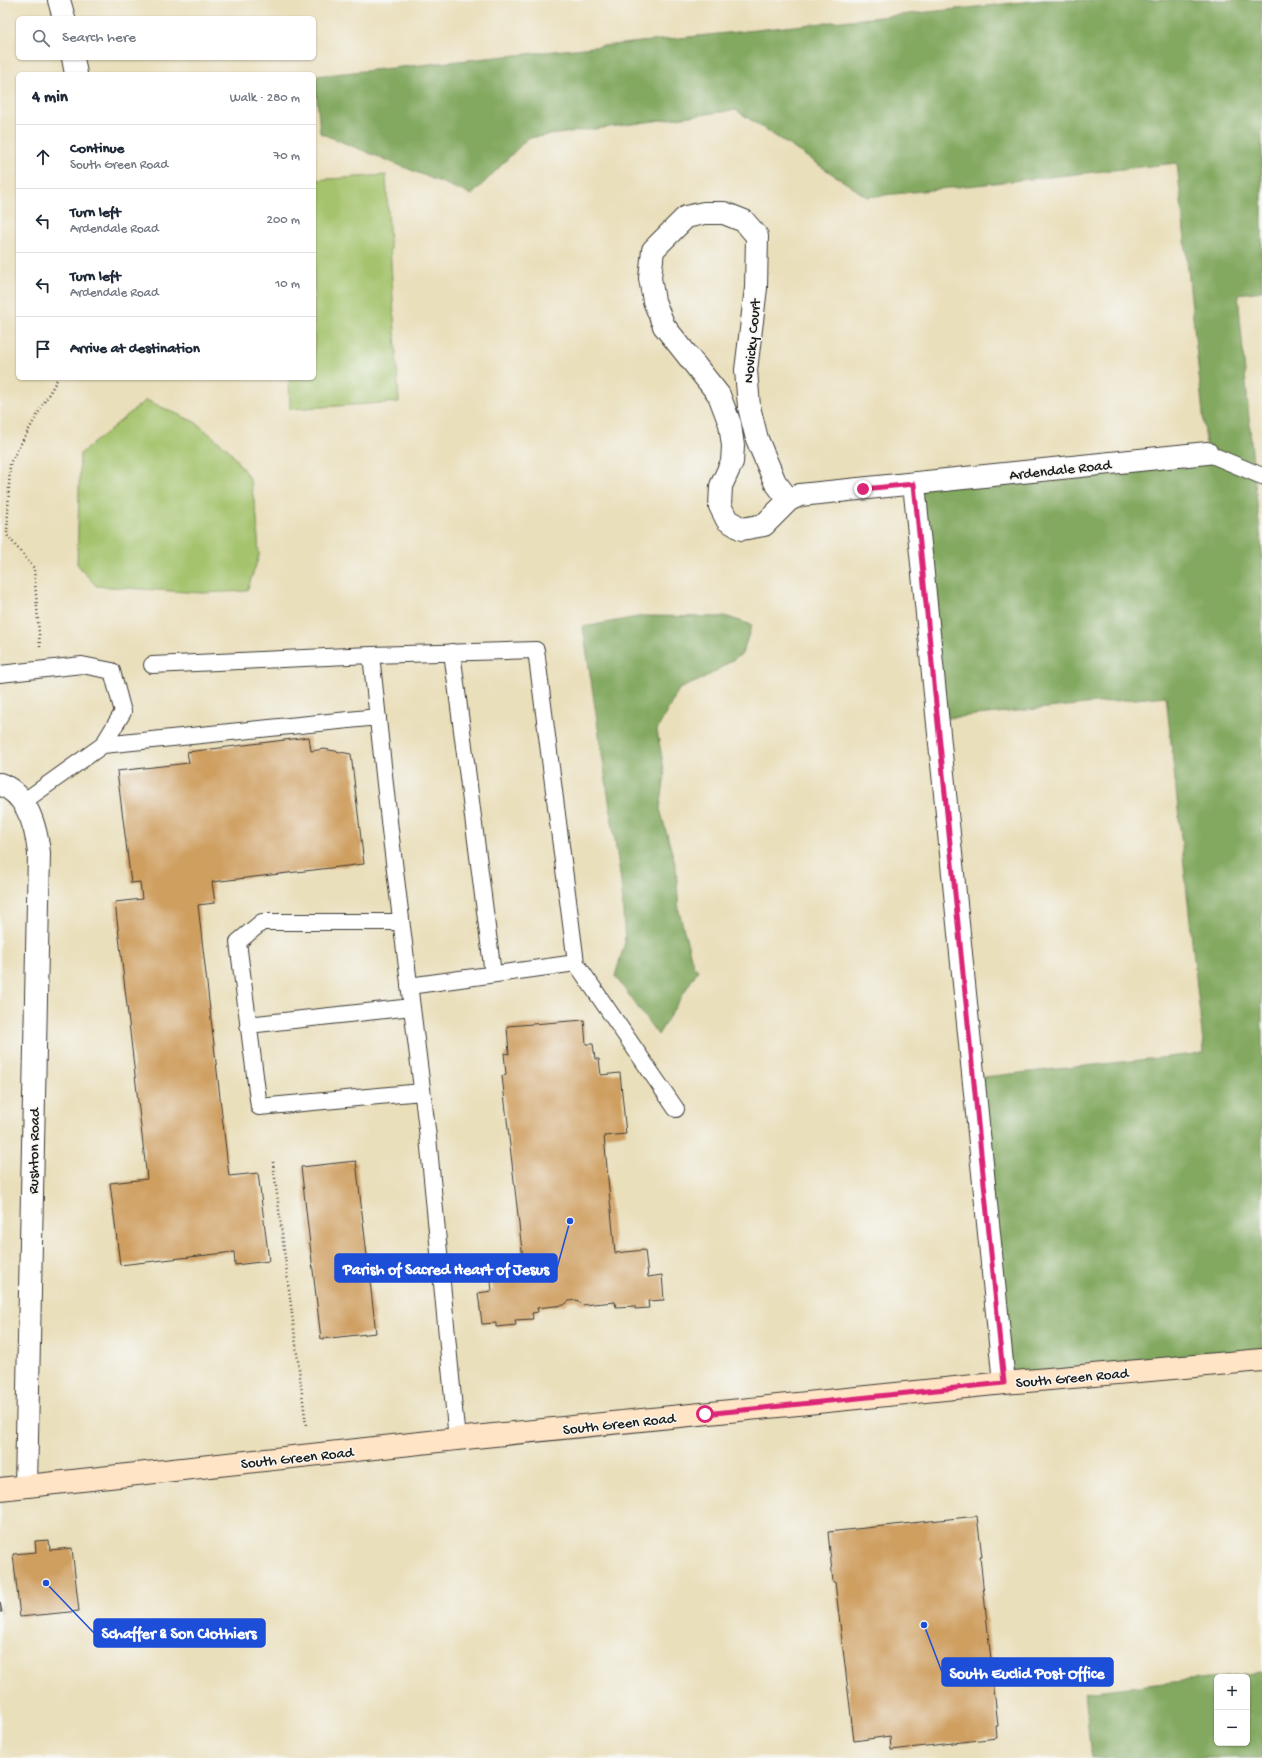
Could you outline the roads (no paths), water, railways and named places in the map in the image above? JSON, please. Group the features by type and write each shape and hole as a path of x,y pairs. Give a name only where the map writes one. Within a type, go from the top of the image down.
{"main road":[{"name":"South Green Road","path":"0,1489 1004,1383 1262,1360"}],"street":[{"path":"58,0 63,16"},
{"path":"73,60 76,72"},
{"name":"Novicky Court","path":"704,213 724,213 744,221 757,236 756,288 746,370 748,407 757,439 775,482 789,500 764,525 742,529 727,520 720,506 721,486 732,462 733,446 730,424 719,395 664,326 654,301 650,278 653,250 686,217 704,213"},
{"name":"Ardendale Road","path":"789,500 800,495 1207,453"},
{"path":"914,484 1004,1383"},
{"path":"0,784 13,792 27,809"},
{"name":"Rushton Road","path":"26,1486 39,853 27,809"}],"lane":[{"path":"1207,453 1262,476"},
{"path":"152,665 371,655 536,650 576,963 676,1109"},
{"path":"452,652 493,974"},
{"path":"371,655 422,1092 457,1440"},
{"path":"0,674 82,665 112,671 122,712 103,745 27,809"},
{"path":"103,745 378,717"},
{"path":"401,922 262,922 238,942 248,1025 259,1107 422,1092"},
{"path":"409,986 576,963"},
{"path":"248,1025 412,1007"}],"place":[{"name":"Parish of Sacred Heart of Jesus","path":"570,1221"},
{"name":"Schaffer & Son Clothiers","path":"46,1583"},
{"name":"South Euclid Post Office","path":"924,1625"}]}
